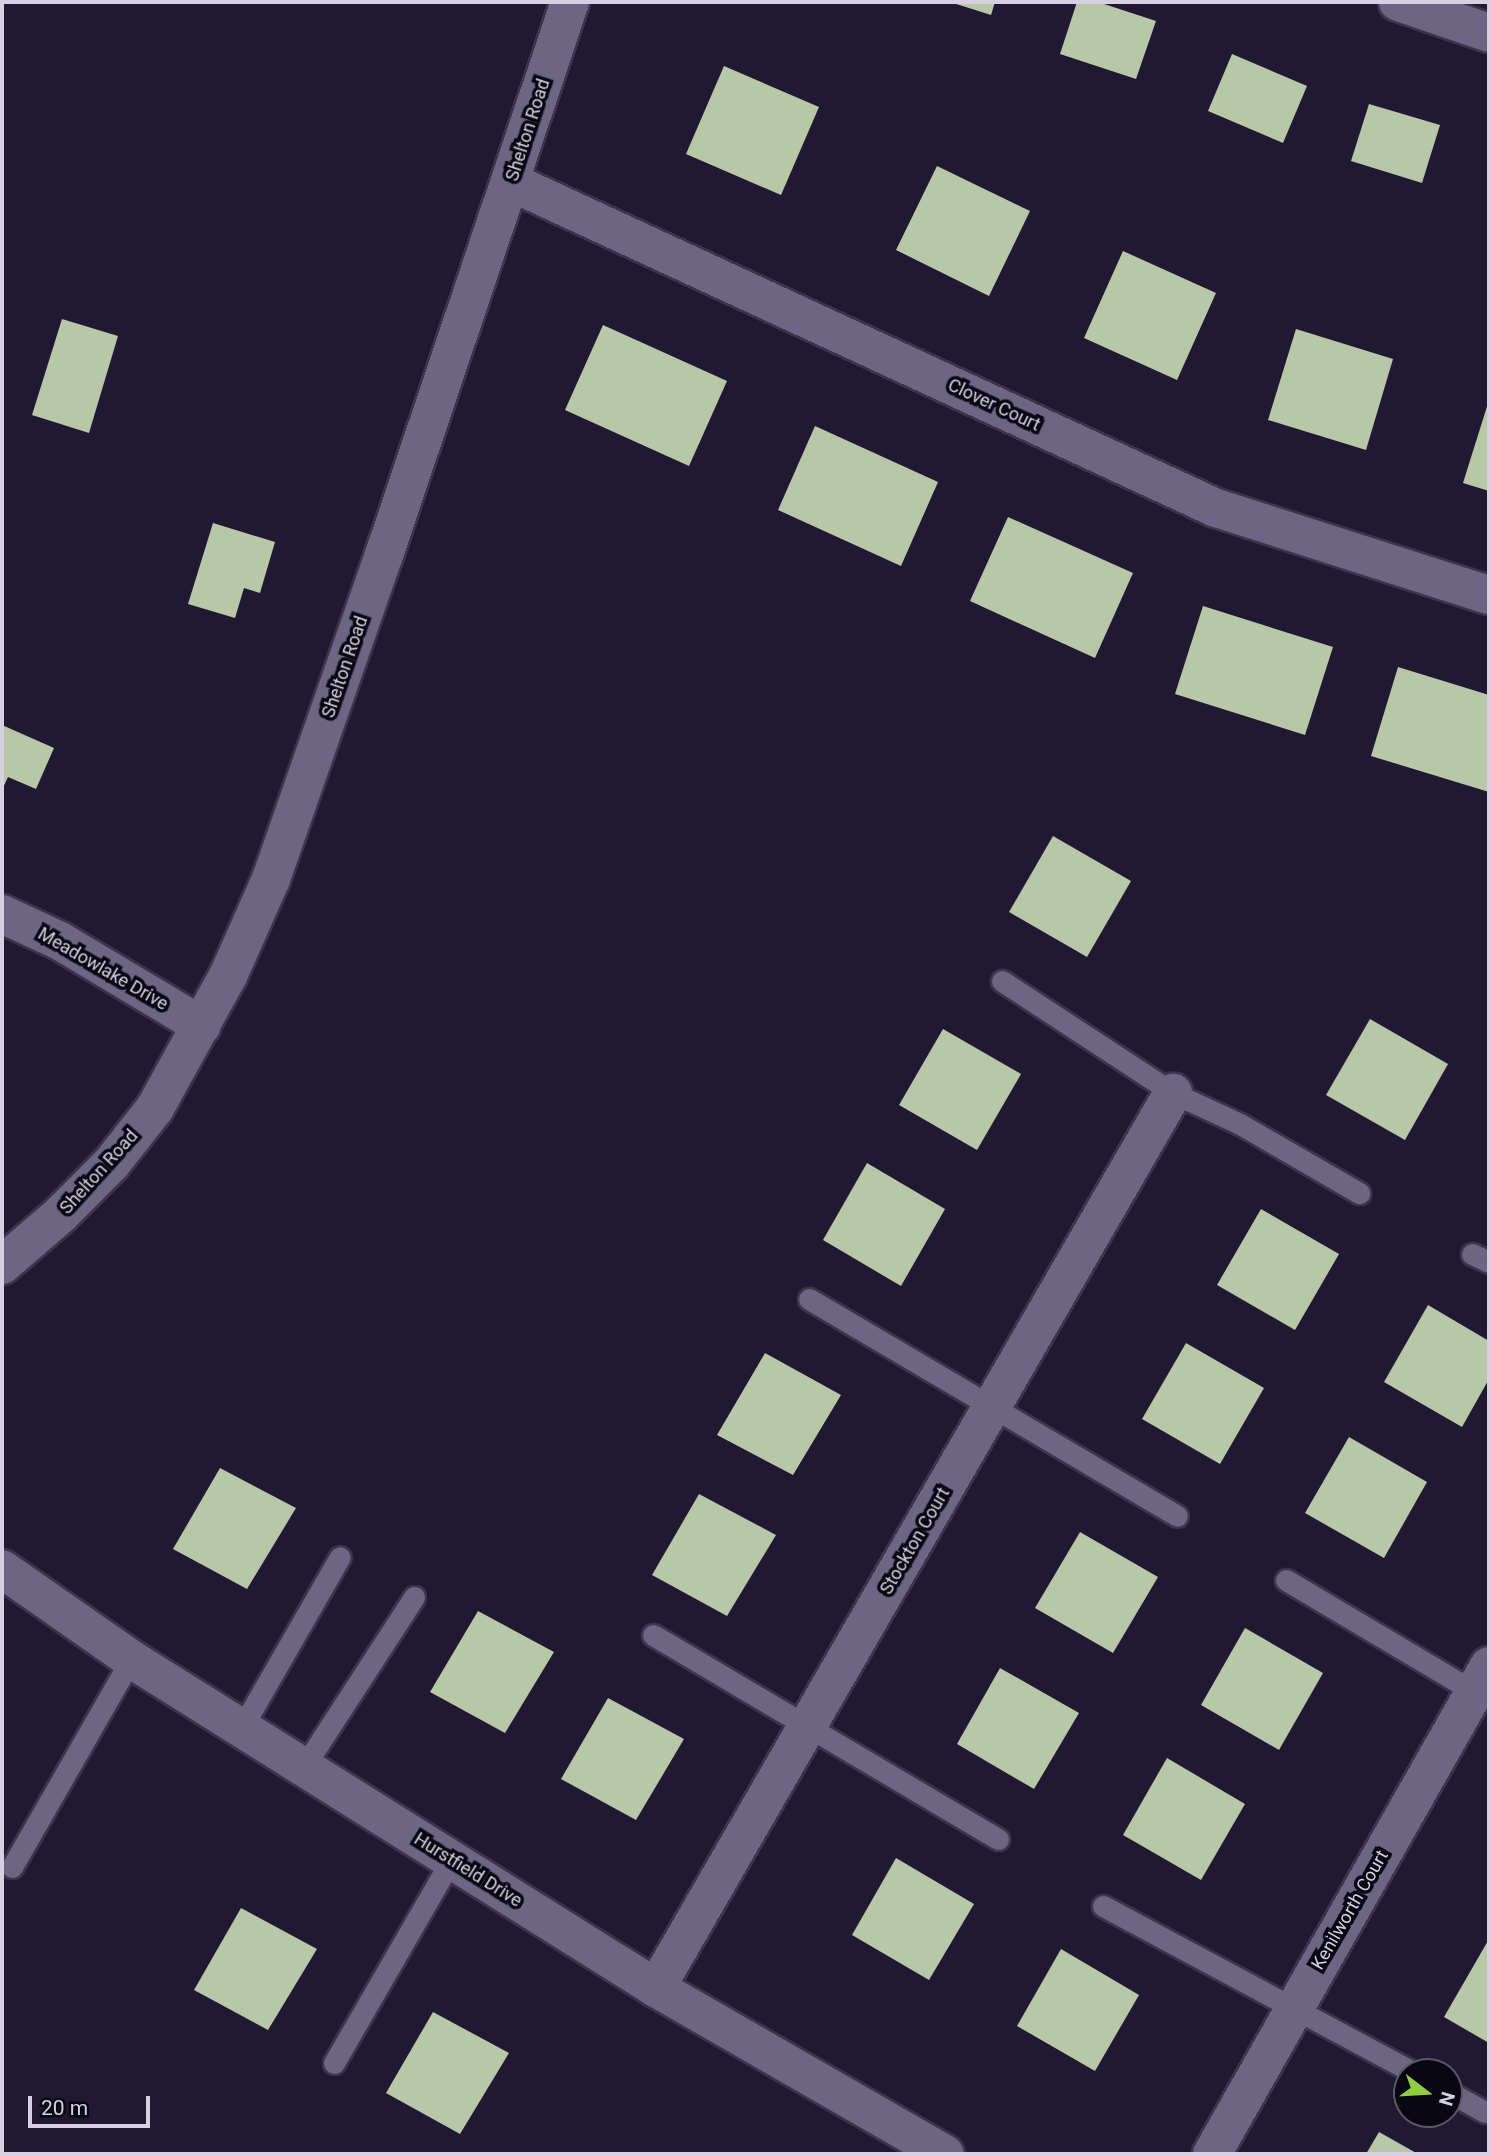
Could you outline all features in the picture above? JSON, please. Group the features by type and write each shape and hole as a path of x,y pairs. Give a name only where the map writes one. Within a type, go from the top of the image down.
{"street":[{"name":"Shelton Road","path":"2,1265 61,1214 111,1164 155,1108 202,1026 271,879 512,182 570,2"},
{"path":"1398,2 1489,33"},
{"name":"Clover Court","path":"512,182 1216,508 1489,595"},
{"name":"Meadowlake Drive","path":"2,914 60,941 202,1026"},
{"name":"Stockton Court","path":"656,1988 1173,1093"},
{"name":"Hurstfield Drive","path":"2,1569 131,1659 303,1768 656,1988 923,2149"},
{"name":"Kenilworth Court","path":"1212,2154 1295,2007 1484,1686"}],"lane":[{"path":"1002,981 1173,1093 1240,1124 1359,1193"},
{"path":"809,1300 993,1406 1177,1517"},
{"path":"242,1729 340,1557"},
{"path":"1286,1580 1484,1686"},
{"path":"303,1768 414,1597"},
{"path":"653,1635 806,1728 998,1839"},
{"path":"12,1867 131,1659"},
{"path":"334,2063 451,1860"},
{"path":"1103,1906 1393,2061"},
{"path":"1463,2100 1485,2112"}],"building":[{"path":"950,2 995,2 991,15"},
{"path":"1077,2 1098,2 1156,21 1136,79 1060,54"},
{"path":"1232,54 1307,86 1283,143 1208,111"},
{"path":"724,66 819,107 781,195 686,154"},
{"path":"1369,104 1440,125 1422,183 1351,161"},
{"path":"937,166 1030,211 989,296 896,250"},
{"path":"1123,251 1216,293 1177,380 1084,338"},
{"path":"62,319 118,336 89,433 32,415"},
{"path":"603,325 727,381 689,466 565,410"},
{"path":"1296,329 1393,359 1366,450 1268,420"},
{"path":"1489,400 1489,491 1463,483"},
{"path":"815,426 938,482 901,566 778,510"},
{"path":"1008,517 1133,573 1095,658 970,601"},
{"path":"213,523 275,542 260,593 244,588 235,618 188,604"},
{"path":"1203,606 1333,647 1305,735 1175,694"},
{"path":"1398,667 1489,695 1489,792 1371,756"},
{"path":"2,725 54,748 36,789 8,777 2,790"},
{"path":"1053,836 1131,881 1087,957 1009,912"},
{"path":"1370,1019 1448,1064 1405,1140 1326,1095"},
{"path":"943,1029 1021,1074 977,1150 899,1105"},
{"path":"867,1163 945,1209 901,1286 823,1240"},
{"path":"1261,1209 1339,1254 1295,1330 1217,1285"},
{"path":"1428,1305 1489,1341 1489,1379 1462,1427 1384,1382"},
{"path":"1186,1343 1264,1388 1220,1464 1142,1419"},
{"path":"765,1353 841,1395 793,1475 717,1435"},
{"path":"1349,1437 1427,1482 1384,1558 1305,1513"},
{"path":"220,1468 296,1508 247,1589 173,1549"},
{"path":"699,1494 776,1535 727,1616 652,1575"},
{"path":"1080,1532 1158,1577 1113,1653 1035,1608"},
{"path":"478,1611 554,1652 505,1733 430,1692"},
{"path":"1245,1628 1323,1673 1279,1750 1201,1705"},
{"path":"1000,1668 1079,1713 1034,1789 957,1744"},
{"path":"608,1698 684,1739 636,1820 561,1779"},
{"path":"1167,1758 1245,1804 1201,1880 1123,1835"},
{"path":"896,1858 974,1904 929,1980 852,1935"},
{"path":"241,1908 317,1949 268,2030 194,1990"},
{"path":"1489,1939 1489,2043 1444,2017"},
{"path":"1061,1949 1139,1995 1095,2071 1017,2026"},
{"path":"433,2012 509,2053 460,2134 386,2093"},
{"path":"1379,2132 1418,2154 1366,2154"}]}
